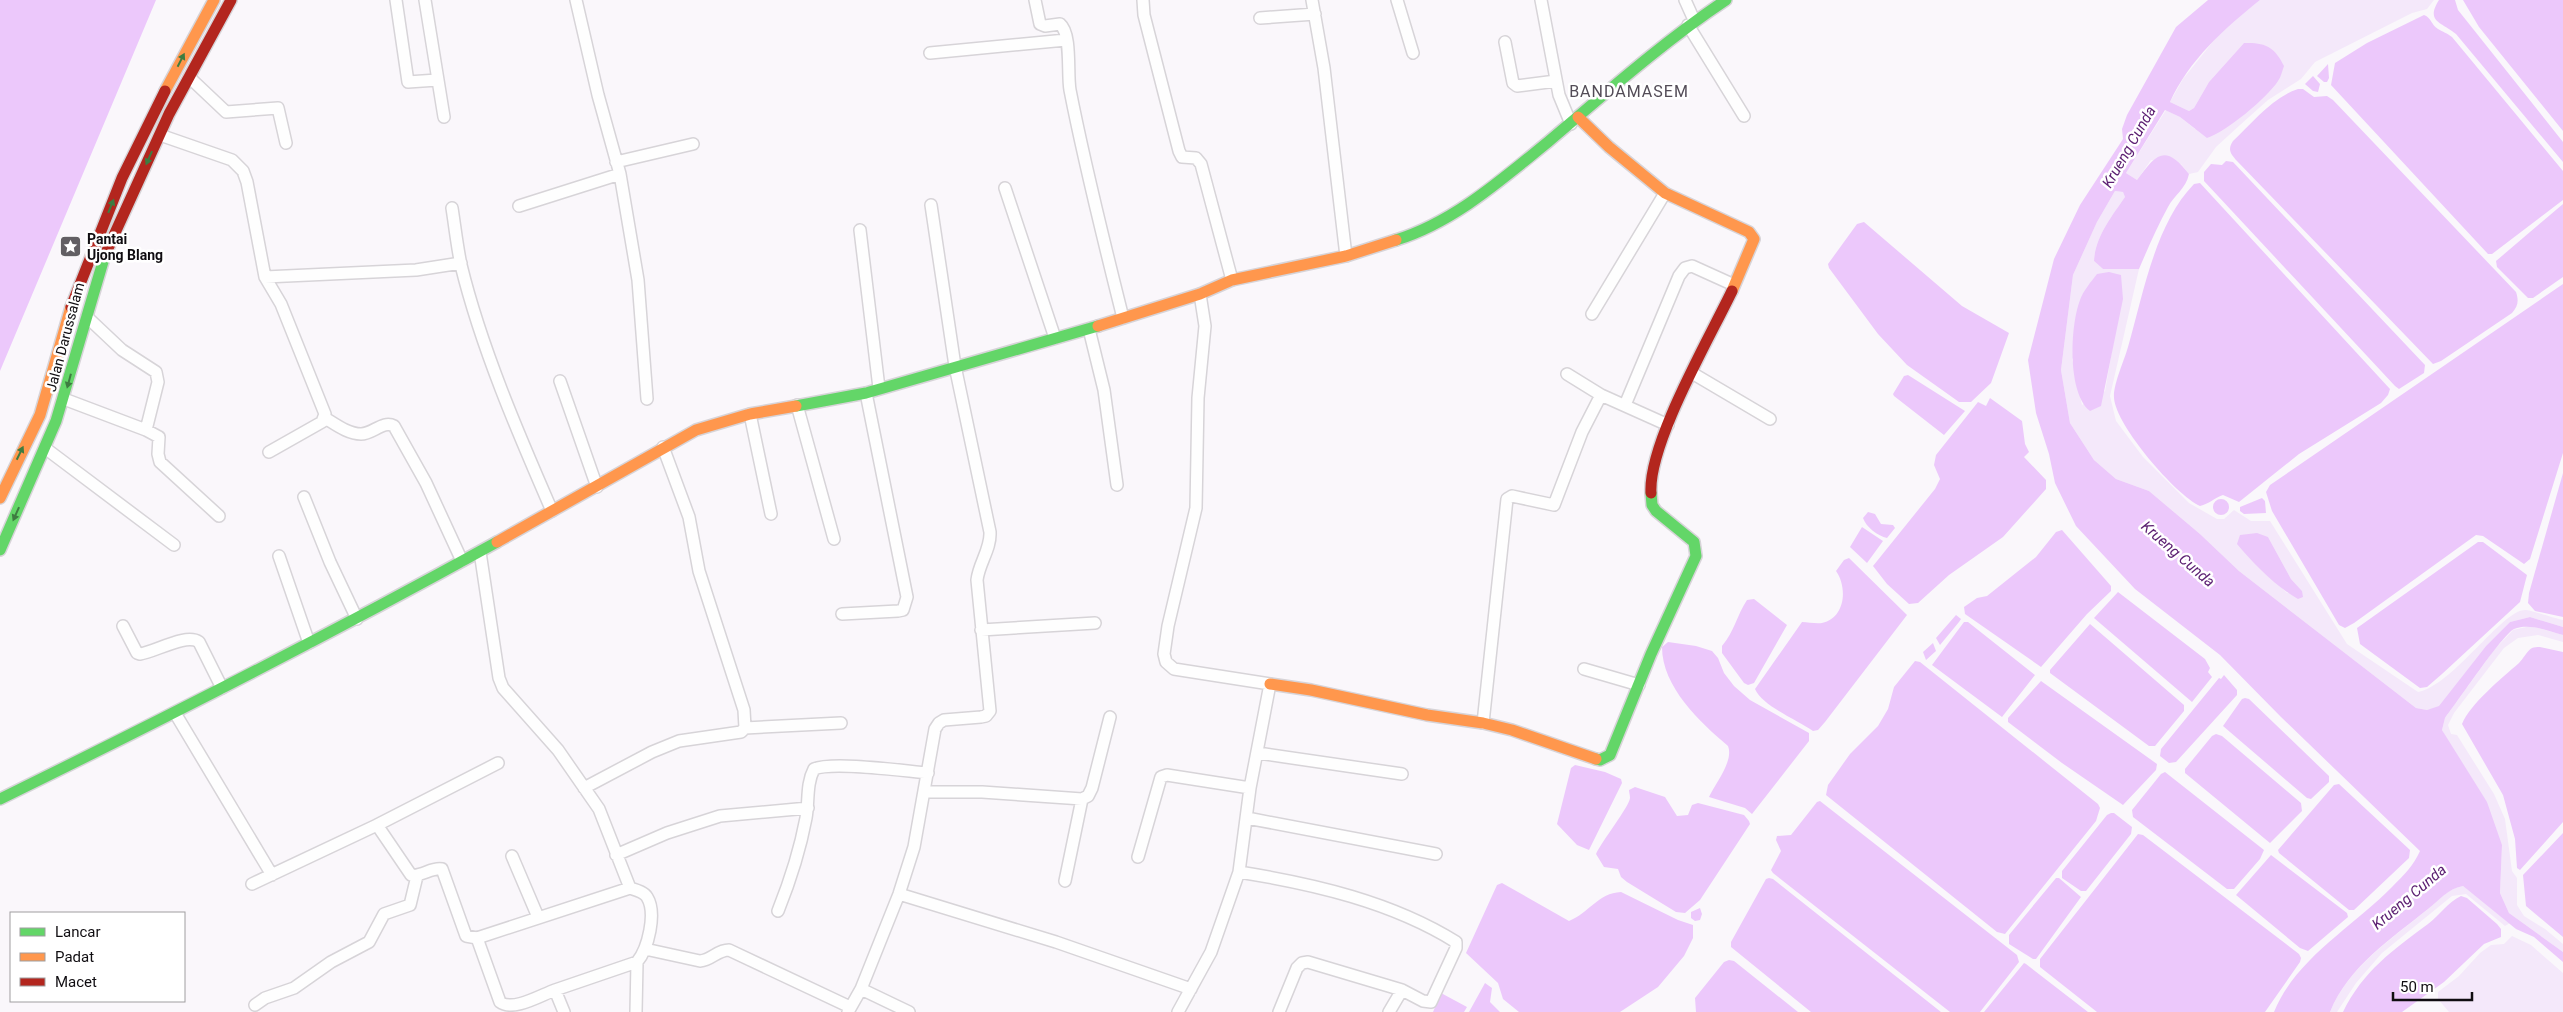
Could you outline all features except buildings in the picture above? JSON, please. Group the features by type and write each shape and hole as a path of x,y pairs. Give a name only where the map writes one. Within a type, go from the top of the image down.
{"street":[{"name":"Jalan Darussalam","path":"0,498 40,415 85,270 122,178 144,131 214,0"},
{"name":"Jalan Darussalam","path":"0,550 56,422 100,268 120,219 188,77 232,0"},
{"path":"396,0 408,82 436,80"},
{"path":"424,0 436,80 444,117"},
{"path":"576,0 620,174 638,280 647,399"},
{"path":"1035,0 1040,24 1045,26 1060,24 1066,31 1069,86 1084,162 1123,318"},
{"path":"1143,0 1144,15 1179,151 1182,157 1196,158 1201,164 1232,280"},
{"path":"1312,0 1324,68 1346,256"},
{"path":"1397,0 1413,53"},
{"path":"1200,294 1206,326 1198,398 1196,508 1168,626 1164,654 1166,662 1174,669 1312,690 1426,715 1484,723 1520,732 1600,760 1606,760 1610,755 1651,654 1696,556 1694,542 1657,513 1651,503 1651,482 1668,425 1753,241 1752,234 1665,193 1575,120 1559,96 1541,0"},
{"path":"1685,0 1691,23 1744,116"},
{"path":"0,799 175,713 356,619 640,464 663,447 696,430 750,414 866,392 1089,329 1200,294 1232,280 1346,256 1395,242 1434,226 1505,177 1691,23 1726,0"},
{"path":"1260,18 1314,14"},
{"path":"930,53 1066,40"},
{"path":"1505,42 1513,82 1517,86 1556,81"},
{"path":"188,77 226,112 278,108 286,143"},
{"path":"160,135 232,160 243,172 260,243 265,278 281,304 321,400 325,418 348,430 363,434 387,424 394,426 426,483 462,561"},
{"path":"616,162 693,144"},
{"path":"519,206 620,174"},
{"path":"1005,188 1055,338"},
{"path":"1592,314 1665,193"},
{"path":"645,949 700,961 710,960 722,950 729,950 849,1009 861,989 899,894 914,847 935,729 939,723 986,716 990,711 977,580 979,567 989,547 990,532 955,366 931,205"},
{"path":"452,208 461,263 498,379 524,448 552,511"},
{"path":"860,230 879,388"},
{"path":"265,278 416,270 461,263"},
{"path":"1625,405 1679,276 1685,268 1692,266 1734,284"},
{"path":"87,317 122,350 156,372 158,382 146,430"},
{"path":"1089,329 1104,390 1117,485"},
{"path":"64,334 80,340"},
{"path":"1692,373 1770,419"},
{"path":"1567,374 1601,395 1668,425"},
{"path":"560,381 597,487"},
{"path":"842,614 898,612 903,610 907,597 866,392"},
{"path":"1484,723 1507,499 1512,496 1554,505 1582,432 1601,395"},
{"path":"64,399 146,430 158,437 160,462 219,516"},
{"path":"797,405 834,539"},
{"path":"750,414 771,514"},
{"path":"40,415 56,422"},
{"path":"269,452 322,422 325,418"},
{"path":"663,447 690,517 699,571 744,710 745,728"},
{"path":"45,448 174,545"},
{"path":"304,497 330,562 356,619"},
{"path":"480,552 503,688 558,750 599,809 630,888"},
{"path":"279,556 309,643"},
{"path":"981,630 1095,623"},
{"path":"123,626 137,653 140,654 185,640 195,639 199,642 222,688"},
{"path":"1584,670 1639,685"},
{"path":"1178,1012 1211,952 1239,872 1250,788 1270,684"},
{"path":"175,713 272,875"},
{"path":"925,792 982,792 1082,799 1088,796 1092,788 1110,718"},
{"path":"584,788 652,752 679,742 740,732 745,728 841,723"},
{"path":"1258,753 1402,774"},
{"path":"252,884 377,825 498,763"},
{"path":"778,911 790,876 808,808 810,776 814,769 820,766 928,773"},
{"path":"1138,857 1161,777 1167,775 1250,788"},
{"path":"1065,881 1082,799"},
{"path":"616,855 667,833 720,816 808,808"},
{"path":"1247,818 1436,854"},
{"path":"377,825 411,875 417,876 436,868 442,869 466,936 477,938 630,888 644,893 649,900 651,923 645,949 637,962 636,1012"},
{"path":"512,856 538,918"},
{"path":"1239,872 1308,885 1396,911 1421,922 1456,942 1456,948 1431,1002 1424,1001 1402,990 1315,964 1302,963 1297,968 1279,1012"},
{"path":"255,1006 265,998 294,988 331,962 369,942 384,914 410,905 417,876"},
{"path":"899,894 1056,942 1191,989"},
{"path":"477,938 500,1002 504,1005 518,1004 637,962"},
{"path":"861,989 909,1012"},
{"path":"556,990 564,1012"},
{"path":"1389,1012 1402,990"}],"shaded area":[{"path":"2260,0 2434,0 2427,9 2412,13 2315,62 2301,79 2268,100 2216,147 2198,172 2189,174 2181,164 2151,160 2137,180 2126,173 2166,110 2180,117 2195,129 2244,43 2209,82 2194,108 2189,111 2170,102 2183,79 2223,29"},
{"path":"2115,191 2123,192 2125,197 2110,219 2097,244 2094,261 2103,269 2139,269 2110,396 2116,421 2143,457 2189,503 2217,519 2224,519 2234,510 2251,521 2270,521 2347,644 2418,692 2432,686 2447,676 2504,621 2516,613 2526,610 2563,620 2563,627 2530,617 2510,622 2486,646 2439,707 2427,710 2416,708 2239,571 2200,534 2149,491 2116,479 2094,460 2070,423 2061,370 2073,275 2097,222","holes":["2116,328 2105,391 2082,405 2072,359","2268,537 2291,579 2302,591 2287,593 2271,578"]},
{"path":"2531,626 2563,635 2563,642 2538,635 2518,638 2504,648 2454,713 2448,725 2451,734 2457,735 2494,794 2505,819 2512,871 2517,878 2517,905 2524,916 2545,929 2563,944 2563,952 2509,913 2500,893 2502,845 2442,730 2445,718 2494,650 2513,630"},
{"path":"2463,886 2510,923 2505,926 2466,894 2452,896 2382,953 2356,983 2337,1012 2330,1012 2348,981 2373,954 2444,895 2452,889"},
{"path":"2512,936 2531,945 2563,973 2563,1012 2449,1012 2438,999 2438,992 2459,976 2480,953 2491,945 2504,944"}],"water":[{"path":"0,0 156,0 0,371"},
{"name":"Krueng Cunda","path":"2208,0 2260,0 2209,46 2187,72 2170,102 2189,111 2194,108 2209,82 2244,43 2264,45 2273,50 2284,66 2281,76 2273,88 2256,105 2225,129 2207,138 2180,117 2165,110 2126,173 2137,180 2155,159 2167,155 2181,164 2189,174 2183,188 2164,215 2139,269 2103,269 2094,261 2097,244 2101,235 2125,197 2123,192 2115,191 2097,222 2073,275 2061,370 2070,423 2094,460 2116,479 2149,491 2200,534 2239,571 2416,708 2427,710 2439,706 2486,646 2510,622 2530,617 2563,627 2563,635 2539,628 2526,627 2514,629 2508,634 2445,718 2442,730 2487,802 2502,845 2500,893 2509,913 2563,952 2563,962 2534,937 2516,929 2463,886 2457,887 2444,895 2372,954 2348,981 2330,1012 2274,1012 2296,975 2327,944 2392,887 2411,866 2420,851 2281,717 2220,655 2135,589 2076,526 2055,483 2049,454 2036,413 2028,360 2054,259 2080,205 2123,139 2122,129 2127,115 2176,27"},
{"path":"2439,0 2455,0 2458,10 2563,142 2563,162 2456,34 2437,21 2434,13"},
{"path":"2463,0 2563,0 2563,131 2479,27"},
{"path":"2424,15 2436,27 2452,37 2563,171 2563,200 2492,254 2488,254 2331,85 2335,63 2367,43"},
{"path":"2328,64 2329,78 2327,82 2324,82 2317,76"},
{"path":"2313,76 2320,84 2318,92 2313,91 2305,84"},
{"path":"2298,89 2303,89 2314,97 2327,96 2333,100 2516,292 2517,303 2512,313 2441,361 2433,364 2237,161 2230,152 2233,141 2271,104"},
{"path":"2226,161 2233,162 2425,365 2424,373 2399,389 2395,386 2204,181 2204,172 2211,164 2222,165"},
{"path":"2200,183 2390,389 2388,395 2381,403 2299,454 2239,502 2223,495 2200,506 2189,499 2163,474 2136,442 2117,410 2114,393 2145,283 2160,239 2169,219 2181,200 2194,184"},
{"path":"2563,204 2563,277 2533,298 2528,298 2497,267 2496,261"},
{"path":"1864,222 1962,306 2009,333 1991,383 1971,402 1959,402 1907,365 1878,334 1829,268 1828,264 1857,224"},
{"path":"2109,272 2121,275 2123,299 2101,406 2090,411 2077,390 2074,375 2074,326 2080,300 2085,290 2097,274"},
{"path":"2563,284 2563,453 2530,559 2524,564 2483,536 2476,535 2354,623 2345,628 2339,625 2272,511 2266,492 2270,485"},
{"path":"1908,375 1965,411 1944,435 1894,396 1893,394 1904,376"},
{"path":"1990,398 2022,421 2025,444 2029,452 2024,457 2046,480 2046,489 2003,537 1949,575 1918,603 1909,604 1887,584 1873,566 1935,489 1940,479 1934,465 1936,455 1978,402 1986,406"},
{"path":"2563,473 2563,617 2535,611 2528,603 2529,593"},
{"path":"2262,498 2265,501 2266,513 2244,514 2240,511 2240,507"},
{"path":"2221,499 2229,507 2221,515 2213,507"},
{"path":"1868,512 1875,514 1881,524 1893,525 1895,528 1887,538 1876,533 1867,525 1863,518"},
{"path":"1862,527 1883,541 1867,563 1850,547"},
{"path":"2062,530 2111,586 2111,591 2087,614 2041,667 1965,614 1964,607 1977,598 1987,596 2036,557 2056,532"},
{"path":"2257,533 2268,537 2291,579 2302,591 2303,597 2298,599 2281,588 2237,544 2240,535"},
{"path":"2478,542 2483,542 2527,575 2520,602 2427,687 2420,688 2360,644 2357,628"},
{"path":"1849,558 1907,615 1825,722 1818,730 1813,731 1772,707 1755,689 1802,622 1822,623 1836,615 1840,609 1843,594 1840,578 1836,571 1844,560"},
{"path":"2118,592 2205,659 2210,668 2208,672 2212,677 2192,702 2094,618"},
{"path":"1754,599 1787,625 1754,683 1748,685 1744,683 1722,653 1722,646 1730,635 1747,600"},
{"path":"1956,615 1961,619 1940,645 1936,638"},
{"path":"1964,622 1968,622 2035,675 2002,717 1932,665"},
{"path":"2090,624 2184,705 2184,711 2155,746 2149,746 2050,673 2050,670"},
{"path":"1668,642 1696,646 1712,651 1718,658 1724,673 1734,686 1750,700 1809,733 1809,741 1752,814 1745,808 1709,797 1726,765 1729,752 1728,746 1695,715 1676,690 1668,676 1664,662 1662,647"},
{"path":"1933,643 1936,651 1926,660 1923,652"},
{"path":"2540,647 2563,652 2563,822 2520,870 2517,868 2515,839 2503,795 2462,724 2472,708 2519,663 2530,649"},
{"path":"1915,661 1920,662 2098,804 2100,808 2096,821 2005,934 1997,932 1826,795 1828,785 1850,754 1878,726 1888,709 1894,687"},
{"path":"2224,675 2237,690 2237,695 2176,762 2169,763 2160,756 2161,749 2219,678 2221,679"},
{"path":"2041,681 2157,764 2156,770 2123,805 2062,763 2008,722 2008,718"},
{"path":"2242,699 2249,699 2329,776 2329,782 2311,799 2307,798 2223,726"},
{"path":"2216,734 2222,736 2301,803 2302,811 2270,843 2185,773 2185,769 2212,736"},
{"path":"1575,765 1605,772 1621,779 1622,783 1589,850 1577,845 1557,824 1571,768"},
{"path":"2165,772 2264,850 2260,859 2234,889 2227,889 2133,817 2132,810 2161,774"},
{"path":"2339,784 2410,850 2409,858 2354,910 2349,910 2279,853 2278,850 2334,785"},
{"path":"1635,787 1665,797 1677,816 1688,815 1692,805 1698,803 1744,815 1749,821 1750,824 1700,900 1685,913 1676,912 1627,882 1621,877 1618,869 1604,867 1596,854 1628,802 1630,798 1629,790"},
{"path":"1820,801 2017,955 2019,962 1980,1012 1950,1012 1773,873 1771,870 1781,851 1776,840 1777,836 1791,835 1817,802"},
{"path":"2114,813 2132,827 2131,834 2086,891 2081,891 2062,878 2062,871 2107,815"},
{"path":"2563,833 2563,937 2526,906 2523,875"},
{"path":"2138,834 2143,835 2299,954 2300,962 2265,1012 2097,1012 2040,967 2040,959"},
{"path":"2271,855 2347,913 2348,917 2308,951 2300,948 2236,895"},
{"path":"2056,878 2059,878 2081,897 2036,959 2033,959 2009,944 2009,935"},
{"path":"1766,879 1773,879 1941,1012 1811,1012 1731,947 1731,942"},
{"path":"1502,883 1569,921 1606,896 1621,892 1678,920 1693,925 1693,938 1684,956 1658,987 1620,1012 1519,1012 1503,999 1498,983 1466,953 1497,885"},
{"path":"2461,896 2467,898 2497,924 2501,929 2501,937 2484,944 2444,982 2402,1012 2343,1012 2360,985 2380,962"},
{"path":"1700,908 1702,914 1700,920 1695,921 1691,918 1691,912"},
{"path":"1734,961 1798,1012 1696,1012 1695,998 1724,962"},
{"path":"2024,963 2026,964 2088,1012 1984,1012"},
{"path":"1485,983 1492,988 1490,1002 1500,1012 1469,1012"},
{"path":"1441,993 1467,1007 1464,1012 1433,1012"}],"traffic: fast":[{"path":"1396,240 1438,222 1476,198 1513,171 1657,50 1726,0"},
{"path":"0,550 56,421 105,255"},
{"path":"796,406 866,393 1098,326"},
{"path":"1596,759 1600,760 1610,755 1651,654 1696,556 1694,542 1656,511 1652,505 1651,493"},
{"path":"0,799 250,674 497,542"}],"traffic: slow":[{"path":"165,91 214,0"},
{"path":"1578,117 1609,147 1665,193 1749,232 1754,239 1732,291"},
{"path":"1098,326 1200,294 1232,280 1346,256 1396,240"},
{"path":"0,498 40,415 71,307"},
{"path":"497,542 696,430 750,414 796,406"},
{"path":"1270,684 1311,690 1427,715 1483,723 1512,730 1596,759"}],"traffic: jam":[{"path":"105,255 169,114 231,0"},
{"path":"71,307 122,178 165,91"},
{"path":"1651,493 1653,472 1669,420 1695,363 1732,291"}],"place":[{"name":"Pantai Ujong Blang","path":"71,247"}],"district":[{"name":"BANDAMASEM","path":"1629,91"}]}
